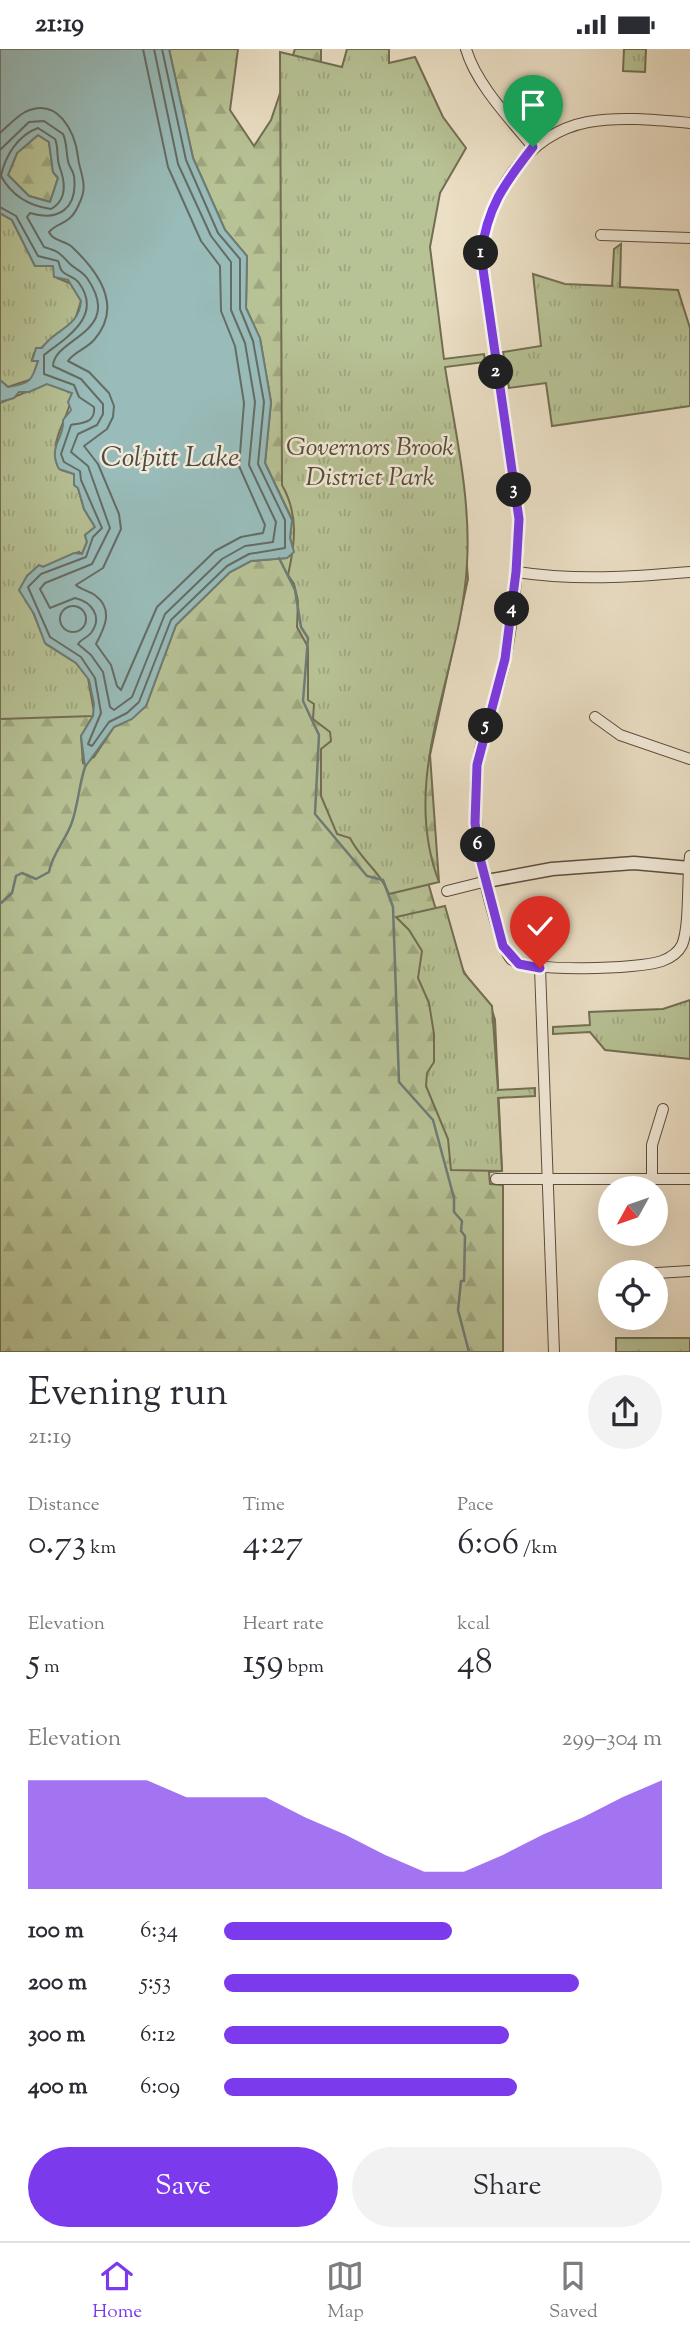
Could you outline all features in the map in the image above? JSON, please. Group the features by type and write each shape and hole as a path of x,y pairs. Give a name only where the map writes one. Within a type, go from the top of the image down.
{"street":[{"path":"466,49 469,59 491,93 533,147"},
{"path":"446,891 487,881 552,869 634,863 690,864 687,936 680,949 670,958 640,965 540,968 519,964 506,952 487,881 475,823 477,765 505,659 516,572 519,519 481,255 486,219 496,198 533,147 562,130 588,122 690,123"},
{"path":"601,235 690,238"},
{"path":"516,572 550,577 606,578 690,572"},
{"path":"595,717 621,735 690,759"},
{"path":"540,968 554,1352"},
{"path":"652,1176 652,1145 663,1109"},
{"path":"496,1179 598,1178"},
{"path":"668,1178 690,1179"},
{"path":"668,1272 690,1271"}],"green space":[{"path":"169,49 238,49 230,110 254,146 271,120 295,49 321,49 321,78 461,491 468,579 430,755 439,882 427,879 438,916 454,953 466,975 487,1002 495,1020 502,1171 489,1172 490,1184 503,1185 503,1352 0,1352 0,477 43,567 93,716 81,736 83,763 94,757 114,727 131,719 146,706 176,625 230,572 251,561 286,558 294,551 290,538 292,519 265,463 271,402 260,339 246,308 247,256 225,230 193,158"},
{"name":"Governors Brook District Park","path":"347,49 389,49 389,63 415,57 443,117 466,148 440,193 430,247 444,359 484,354 485,362 445,367 461,465 468,539 463,603 436,723 425,802 428,842 439,882 389,894 350,838 337,834 321,796 321,749 331,741 330,732 313,719 314,704 308,700 308,647 297,627 298,601 294,584 288,575 294,541 293,518 282,485 280,52 342,67"},
{"path":"624,49 646,49 645,72 623,71"},
{"path":"38,135 49,142 53,172 58,178 50,202 29,196 8,175 17,153"},
{"path":"0,213 12,220 35,266 53,266 57,278 72,284 81,301 74,323 34,353 32,360 38,361 32,379 8,387 0,380"},
{"path":"621,244 620,287 678,290 690,328 690,406 552,426 546,383 509,388 503,352 541,346 533,274 565,284 612,286 614,249"},
{"path":"47,383 72,393 56,441 56,452 61,470 74,474 74,485 78,488 84,509 95,527 85,535 87,542 82,554 79,552 43,567 39,566 27,576 20,591 28,600 46,644 76,663 88,678 94,712 93,716 0,719 0,403"},
{"path":"445,906 464,973 492,1006 498,1090 535,1088 535,1096 498,1098 502,1171 451,1170 448,1139 426,1086 427,1073 434,1062 434,1034 429,1003 418,978 422,951 409,930 396,917"},
{"path":"690,1000 690,1059 605,1050 590,1032 553,1034 553,1027 590,1025 589,1012 663,1009"},
{"path":"616,1338 690,1338 690,1352 616,1352"}],"water":[{"name":"Colpitt Lake","path":"0,49 169,49 193,158 225,230 247,256 246,308 260,338 271,402 265,463 292,520 290,538 294,552 287,558 251,561 230,572 176,625 146,706 132,719 114,727 85,767 81,736 93,716 94,704 89,680 76,663 45,643 34,614 19,590 27,576 39,565 43,567 74,553 82,554 87,542 85,535 95,527 84,509 78,488 74,485 74,474 59,469 56,461 56,448 63,420 71,410 68,402 72,393 47,384 29,392 19,392 14,398 0,402 0,380 8,387 29,380 38,361 32,361 36,348 42,348 71,323 81,301 68,280 54,277 53,266 35,266 12,220 0,213","holes":["38,135 49,142 53,172 58,178 50,202 29,196 8,175 17,153"]}],"waterway":[{"path":"279,558 295,590 301,627 308,638 303,701 319,735 315,814 367,876 383,880 393,907 399,1082 433,1120 454,1198 454,1212 462,1221 461,1231 465,1236 464,1281 461,1281 458,1310 469,1352"},
{"path":"0,904 12,893 16,876 22,873 36,879 49,872 72,822 85,767"}],"route":[{"path":"533,147 496,198 486,219 481,255 494,361 519,519 516,572 505,659 477,765 475,823 481,862 503,946 509,957 519,964 540,968"}]}
